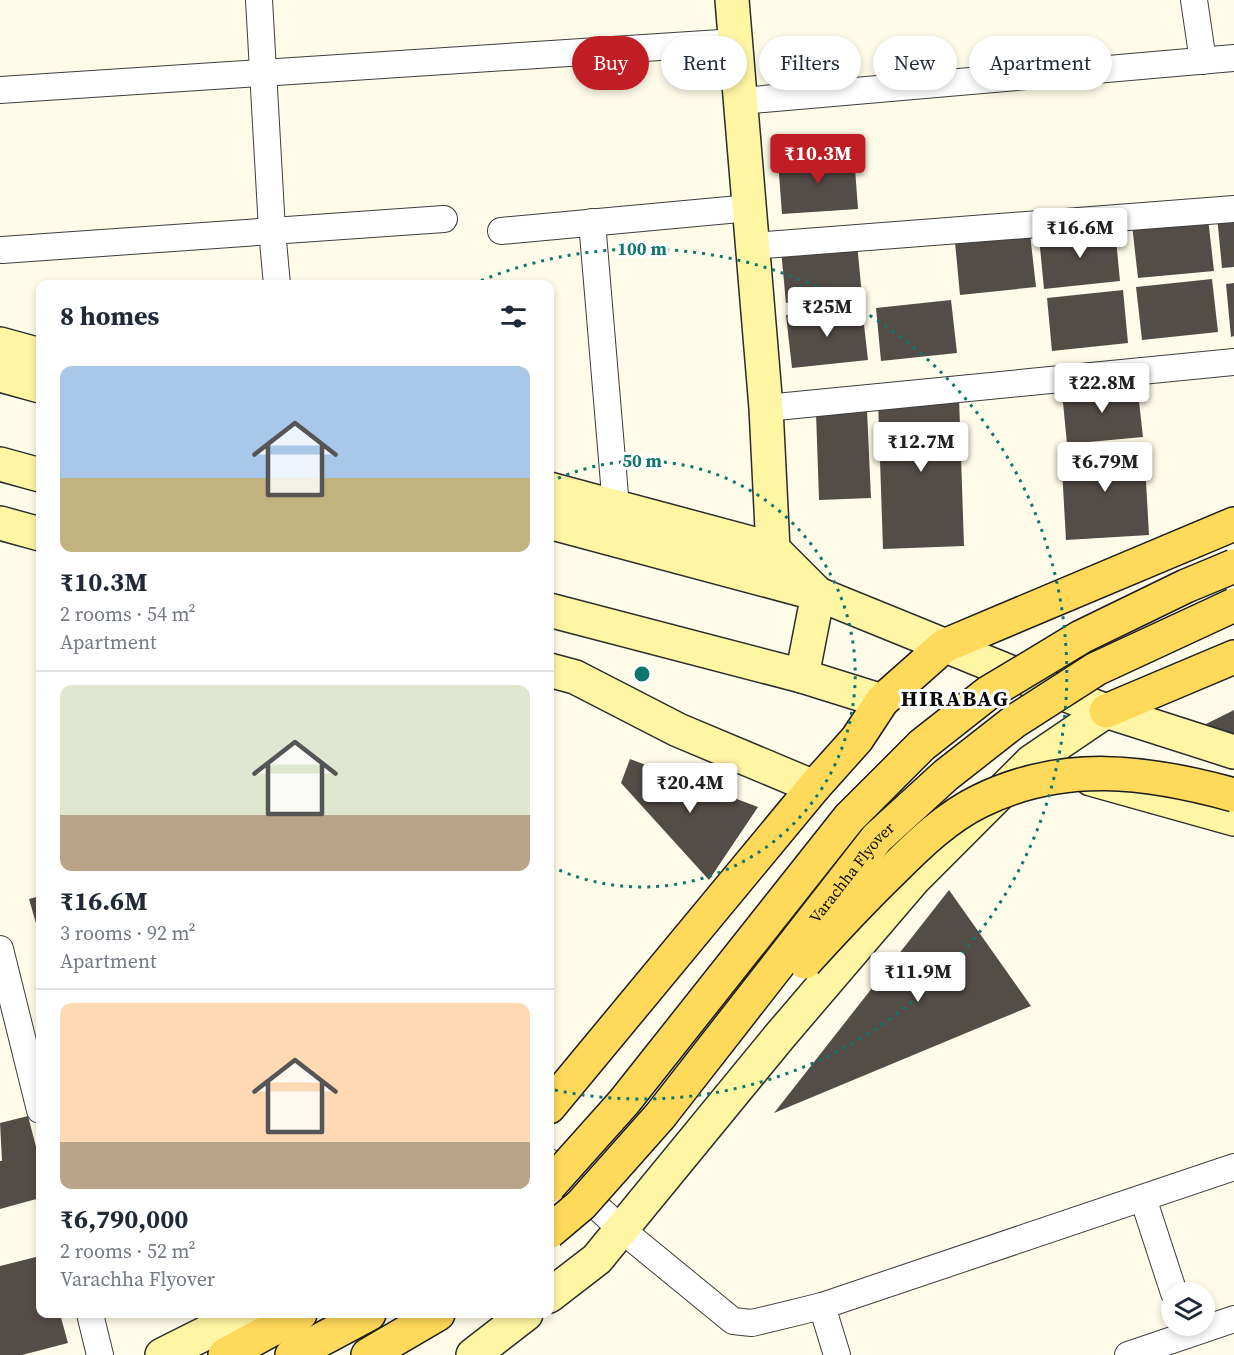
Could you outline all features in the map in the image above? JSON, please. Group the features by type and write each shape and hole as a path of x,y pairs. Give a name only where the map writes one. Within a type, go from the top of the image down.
{"main road":[{"path":"554,1101 857,738 882,701 944,646 1234,524"},
{"path":"554,1180 624,1102 849,818 922,745 988,693 1081,637 1186,586 1234,566"},
{"name":"Varachha Flyover","path":"554,1228 581,1205 660,1116 877,838 946,775 1015,721 1096,669 1234,604"},
{"path":"1106,711 1234,657"},
{"path":"660,1116 910,853 939,828 978,802 1016,786 1058,776 1097,772 1198,785 1234,795"},
{"path":"225,1355 255,1324 282,1318"},
{"path":"292,1355 361,1318"},
{"path":"368,1355 431,1318"}],"street":[{"path":"260,0 277,280"},
{"path":"732,0 735,36"},
{"path":"1194,0 1203,61"},
{"path":"0,90 661,47"},
{"path":"741,101 1234,58"},
{"path":"740,90 766,408 773,549"},
{"path":"501,231 750,208"},
{"path":"752,246 1234,209"},
{"path":"2,250 444,219"},
{"path":"592,222 616,507"},
{"path":"0,344 36,354"},
{"path":"766,408 1234,362"},
{"path":"0,375 36,385"},
{"path":"0,464 36,474"},
{"path":"554,490 773,549 818,594"},
{"path":"0,523 36,533"},
{"path":"554,523 818,594 1106,711 1234,752"},
{"path":"802,676 818,594"},
{"path":"554,611 802,676 882,701"},
{"path":"554,671 574,677 678,730 814,788"},
{"path":"554,1292 597,1259 914,879 1031,762 1106,711"},
{"path":"1031,762 1234,819"},
{"path":"0,950 4,982 36,1096"},
{"path":"554,1167 622,1230 734,1321 742,1324 822,1306 1234,1167"},
{"path":"1143,1198 1170,1282"},
{"path":"822,1306 837,1355"},
{"path":"91,1318 100,1355"},
{"path":"474,1355 521,1318"},
{"path":"1128,1355 1190,1339 1234,1319"},
{"path":"162,1355 255,1324"}],"building":[{"path":"854,155 858,209 782,214 778,161"},
{"path":"1234,214 1234,267 1222,268 1217,216"},
{"path":"1208,218 1214,271 1138,278 1132,225"},
{"path":"1115,229 1120,281 1044,289 1039,237"},
{"path":"1030,234 1036,287 960,295 955,242"},
{"path":"857,243 862,296 786,303 781,250"},
{"path":"1212,279 1218,332 1142,340 1136,287"},
{"path":"1234,283 1234,336 1231,337 1226,284"},
{"path":"1123,290 1128,343 1052,351 1047,298"},
{"path":"951,300 957,353 881,361 876,308"},
{"path":"862,307 868,360 792,368 786,315"},
{"path":"1137,384 1143,437 1067,444 1062,392"},
{"path":"959,397 964,546 883,549 878,400"},
{"path":"867,410 871,498 819,500 816,412"},
{"path":"1144,446 1149,535 1066,540 1061,451"},
{"path":"1234,710 1234,741 1194,730"},
{"path":"630,759 758,807 709,880 621,783"},
{"path":"949,890 1031,1006 774,1113"},
{"path":"36,897 36,923 29,899"},
{"path":"28,1116 36,1147 36,1199 0,1209 0,1161 2,1161 0,1123"},
{"path":"36,1257 36,1318 61,1318 68,1343 22,1355 0,1355 0,1266"}],"district":[{"name":"HIRABAG","path":"955,698"}]}
